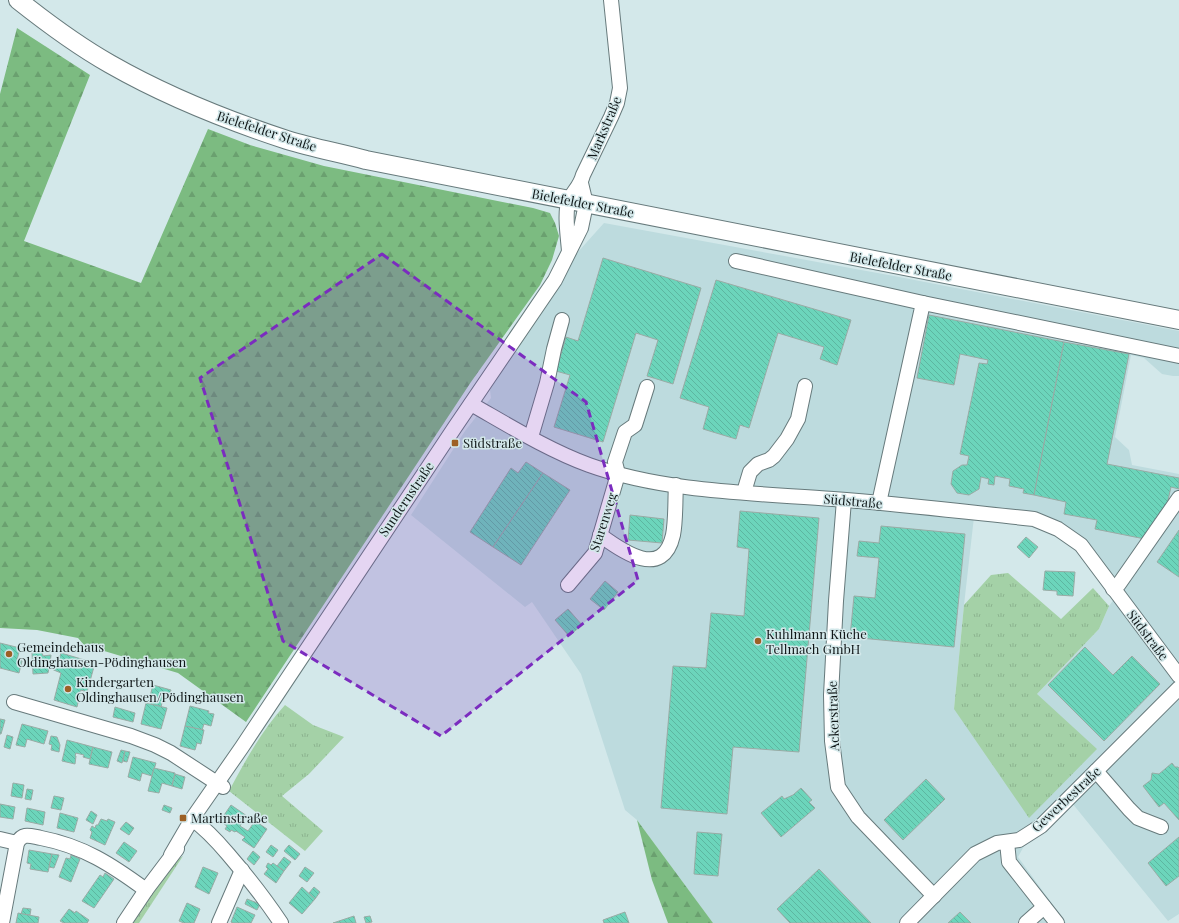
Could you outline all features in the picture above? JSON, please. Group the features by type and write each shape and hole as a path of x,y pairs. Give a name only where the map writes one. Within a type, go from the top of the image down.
{"main road":[{"name":"Bielefelder Straße","path":"18,0 64,35 110,64 168,94 211,113 288,140 366,160 1179,320"}],"street":[{"name":"Markstraße","path":"569,200 581,183 583,175 617,103 620,88 611,0"},
{"path":"581,183 586,204"},
{"name":"Sundernstraße","path":"569,200 567,218 569,251"},
{"name":"Sundernstraße","path":"124,923 196,821 220,785 242,747 555,280 581,228 586,204"},
{"path":"736,261 1175,357"},
{"path":"879,503 923,303"},
{"path":"530,437 547,383 562,320"},
{"path":"744,492 750,472 758,464 769,460 774,456 787,439 798,419 805,386"},
{"name":"Starenweg","path":"568,585 595,553 618,474 615,462 625,432 635,425 647,387"},
{"name":"Südstraße","path":"471,404 530,437 588,465 618,474 650,481 715,490 879,503 1034,519 1058,529 1081,546 1179,676"},
{"path":"600,535 627,553 653,560 662,556 668,549 673,534 676,485"},
{"path":"1113,589 1119,584 1179,498"},
{"name":"Ackerstraße","path":"844,500 830,695 832,741 838,787 858,817 934,896"},
{"name":"Gewerbestraße","path":"907,923 975,854 997,843 1019,840 1041,826 1179,688"},
{"path":"14,702 131,736 171,753 220,785"},
{"path":"1096,771 1138,818 1161,827"},
{"path":"196,821 211,834 242,870 281,923"},
{"path":"2,923 17,843 20,838 26,836 49,840 81,849 110,865 146,890"},
{"path":"0,839 17,843"},
{"path":"1007,842 1009,862 1057,923"},
{"path":"219,923 242,870"},
{"path":"1026,923 1044,907"}],"highlighted area":[{"path":"382,254 586,402 638,580 441,736 283,641 200,378"}],"shaded area":[{"path":"604,223 894,276 1179,331 1179,376 1162,374 1144,358 1131,355 1115,437 1129,450 1132,465 1179,474 1179,914 1168,921 1072,803 1038,837 1024,846 1018,857 1066,923 713,923 637,820 625,810 581,674 532,602 525,607 411,515 465,431 491,398 490,390 577,253","holes":["975,508 1079,538 1123,587 1109,606 1099,629 1037,694 954,709"]}],"green space":[{"path":"17,28 90,75 24,241 141,283 208,129 250,145 324,166 533,208 550,213 555,223 559,236 552,260 540,285 471,382 246,722 178,673 84,645 78,638 37,630 0,628 0,94"},
{"path":"1008,573 1061,619 1093,588 1109,606 1099,629 1037,694 1097,749 1029,818 954,709 964,605 991,575"},
{"path":"285,705 313,725 344,737 309,774 282,796 323,831 305,851 229,791 261,735"},
{"path":"637,820 713,923 668,923 652,880"},
{"path":"183,856 139,923 129,923 172,864"}],"building":[{"path":"603,258 701,288 673,384 647,376 658,340 636,333 603,442 554,427 570,375 556,371 566,337 578,341"},
{"path":"716,280 851,320 837,365 820,359 824,347 778,333 749,428 740,425 736,439 703,429 709,407 680,398"},
{"path":"929,315 1064,342 1034,495 1023,493 1024,489 1009,486 1010,479 995,476 994,485 988,484 989,479 981,477 979,489 969,495 957,493 951,484 953,471 962,465 967,465 969,456 960,454 979,363 987,364 988,360 960,354 954,385 917,378"},
{"path":"1064,342 1129,354 1107,464 1179,478 1179,489 1171,487 1166,509 1145,539 1095,529 1097,520 1064,514 1066,502 1034,495"},
{"path":"526,462 543,473 493,547 470,532 511,468 518,473"},
{"path":"543,473 570,490 521,565 493,547"},
{"name":"Kuhlmann Küche Tellmach GmbH","path":"740,511 819,518 799,752 733,747 727,814 661,808 673,666 706,668 711,613 744,616 749,549 737,547"},
{"path":"630,515 664,519 662,543 628,540"},
{"path":"881,526 965,534 954,647 850,637 854,596 875,598 879,558 857,556 859,541 879,543"},
{"path":"1179,530 1179,577 1157,562"},
{"path":"1026,537 1038,547 1029,558 1017,547"},
{"path":"1045,571 1075,572 1073,596 1057,595 1057,591 1043,590"},
{"path":"605,581 618,592 604,610 590,599"},
{"path":"568,609 582,625 569,636 555,620"},
{"name":"Gemeindehaus Oldinghausen-Pödinghausen","path":"0,643 20,648 17,660 22,661 19,673 0,668"},
{"path":"1085,647 1113,675 1132,656 1160,684 1104,741 1048,685"},
{"path":"42,652 43,656 51,655 50,664 57,666 61,653 95,663 87,692 81,690 77,707 54,700 61,673 49,668 48,673 33,674 32,653"},
{"path":"153,685 171,690 169,696 164,695 161,707 148,704"},
{"path":"146,703 167,708 161,729 141,724"},
{"path":"190,706 209,711 208,713 214,714 211,726 204,724 202,730 185,726"},
{"path":"115,707 135,713 133,722 113,717"},
{"path":"0,719 5,720 1,734 0,734"},
{"path":"22,724 48,731 44,744 27,739 25,747 16,745"},
{"path":"185,726 204,730 201,744 197,743 195,750 180,746"},
{"path":"7,735 13,737 10,749 4,747"},
{"path":"51,736 57,737 60,745 59,752 51,750 52,745 49,744"},
{"path":"67,740 93,747 90,759 83,757 84,755 76,753 75,764 62,761"},
{"path":"93,747 112,752 108,768 89,764"},
{"path":"121,750 125,751 122,763 117,761"},
{"path":"125,751 130,752 127,762 123,761"},
{"path":"133,757 156,763 152,776 142,773 140,781 128,777"},
{"path":"1172,763 1175,767 1179,768 1179,820 1164,803 1159,807 1143,786 1151,780 1152,773 1159,774"},
{"path":"154,768 175,773 172,786 162,783 159,793 148,791"},
{"path":"175,774 185,777 182,789 172,786"},
{"path":"926,779 945,799 903,840 884,820"},
{"path":"13,783 24,785 22,798 11,796"},
{"path":"801,788 812,800 809,802 815,808 781,837 761,813 782,796 784,799 793,795"},
{"path":"27,789 33,790 31,800 25,799"},
{"path":"54,796 64,798 61,810 51,808"},
{"path":"0,804 15,807 13,819 0,817"},
{"path":"164,805 172,808 170,813 162,810"},
{"path":"231,805 247,816 240,826 248,831 255,821 267,829 254,848 242,840 245,837 236,831 231,830 230,832 225,829 227,826 220,821"},
{"path":"27,808 45,812 43,825 25,821"},
{"path":"91,811 97,815 93,824 86,820"},
{"path":"60,813 78,818 74,832 57,828"},
{"path":"101,819 107,821 108,819 115,822 105,845 90,838 92,832 90,830 92,826 95,828"},
{"path":"126,822 134,828 129,835 120,829"},
{"path":"697,832 722,834 718,876 694,874"},
{"path":"1179,837 1179,876 1166,886 1148,863"},
{"path":"124,842 137,851 129,862 116,853"},
{"path":"271,845 278,850 273,857 266,852"},
{"path":"289,845 300,854 295,860 284,851"},
{"path":"29,850 52,854 48,872 30,869 31,864 27,863"},
{"path":"253,851 260,857 254,865 247,859"},
{"path":"52,854 59,855 54,868 49,867"},
{"path":"71,855 80,859 71,882 59,877 66,858 70,859"},
{"path":"284,857 291,862 284,871 277,866"},
{"path":"268,863 271,865 273,863 284,871 276,883 264,874 268,869 266,867"},
{"path":"203,867 218,873 209,894 195,887"},
{"path":"305,867 314,873 307,882 299,876"},
{"path":"819,869 871,923 790,923 777,909"},
{"path":"105,873 114,879 94,908 82,901 100,875 103,877"},
{"path":"302,887 315,899 302,914 289,903"},
{"path":"314,887 320,892 315,899 309,893"},
{"path":"247,899 260,904 257,910 245,904"},
{"path":"187,903 200,909 194,923 184,923 179,921"},
{"path":"237,907 255,915 251,923 231,922"},
{"path":"23,908 31,909 30,915 21,914"},
{"path":"69,909 75,913 76,911 89,920 87,923 64,923 60,921"},
{"path":"625,912 629,923 604,923 603,920"},
{"path":"960,912 971,923 948,923"},
{"path":"18,913 39,917 38,923 16,923"},
{"path":"354,916 356,923 333,923"},
{"path":"370,916 372,922 366,923 364,917"}],"place":[{"name":"Südstraße","path":"455,443"},
{"name":"Kuhlmann Küche Tellmach GmbH","path":"758,641"},
{"name":"Gemeindehaus Oldinghausen-Pödinghausen","path":"9,654"},
{"name":"Kindergarten Oldinghausen/Pödinghausen","path":"68,689"},
{"name":"Martinstraße","path":"183,818"}]}
